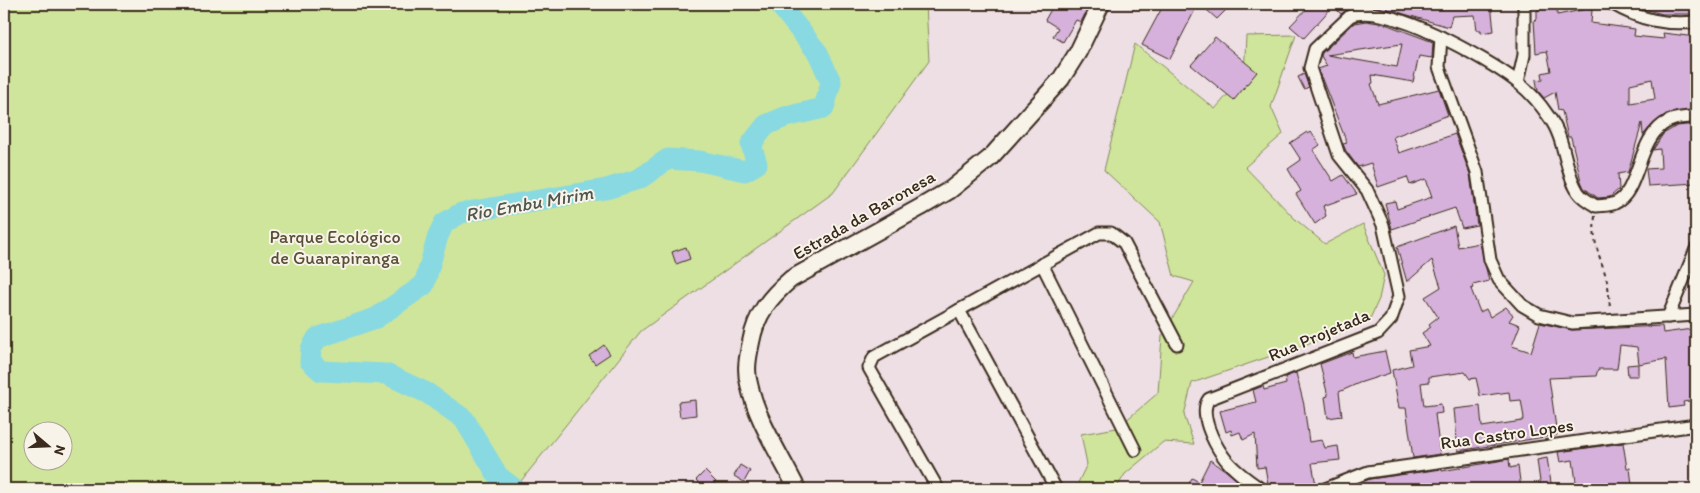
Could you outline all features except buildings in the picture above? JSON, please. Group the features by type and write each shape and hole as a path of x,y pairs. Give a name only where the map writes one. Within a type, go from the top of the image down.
{"main road":[{"name":"Estrada da Baronesa","path":"797,489 755,406 748,383 747,363 753,333 761,311 772,295 791,279 921,208 950,190 990,158 1061,79 1078,52 1101,4"}],"street":[{"path":"1518,82 1524,55 1524,4"},
{"path":"1613,4 1649,20 1665,24 1696,22"},
{"name":"Rua Projetada","path":"1262,489 1224,457 1204,413 1206,403 1209,399 1378,333 1391,319 1399,296 1383,225 1367,190 1339,155 1310,68 1314,49 1350,16 1357,12 1372,12 1416,26 1485,60 1518,82 1549,117 1562,142 1578,192 1596,206"},
{"path":"1441,37 1439,66 1477,172 1490,260 1499,280 1522,305 1539,315 1572,323 1612,322 1696,315"},
{"path":"1596,206 1614,204 1625,195 1653,133 1670,120 1696,117"},
{"path":"938,489 869,368 874,357 1099,233 1111,233 1124,243 1177,344"},
{"path":"1668,317 1696,249"},
{"path":"1042,264 1135,450"},
{"path":"959,310 1056,489"},
{"name":"Rua Castro Lopes","path":"1325,489 1345,479 1368,472 1696,425"}],"path":[{"path":"1596,206 1593,236 1599,260 1606,277 1612,322"}],"green space":[{"name":"Parque Ecológico de Guarapiranga","path":"4,4 926,4 929,61 833,193 641,331 521,481 522,489 4,489"},
{"path":"1296,35 1271,107 1283,134 1245,167 1294,218 1325,244 1363,224 1384,275 1379,299 1368,323 1192,383 1184,415 1194,444 1163,442 1125,474 1116,489 1075,489 1087,464 1081,434 1117,428 1158,393 1162,336 1194,282 1174,276 1160,222 1104,170 1135,44 1215,109 1244,76 1246,36"}],"waterway":[{"name":"Rio Embu Mirim","path":"515,489 498,476 464,419 427,393 386,374 321,371 310,361 311,349 317,338 376,318 424,285 438,236 444,223 461,213 606,189 639,179 668,159 700,161 745,171 757,164 751,144 766,125 785,117 824,108 831,82 818,53 779,4"}]}
